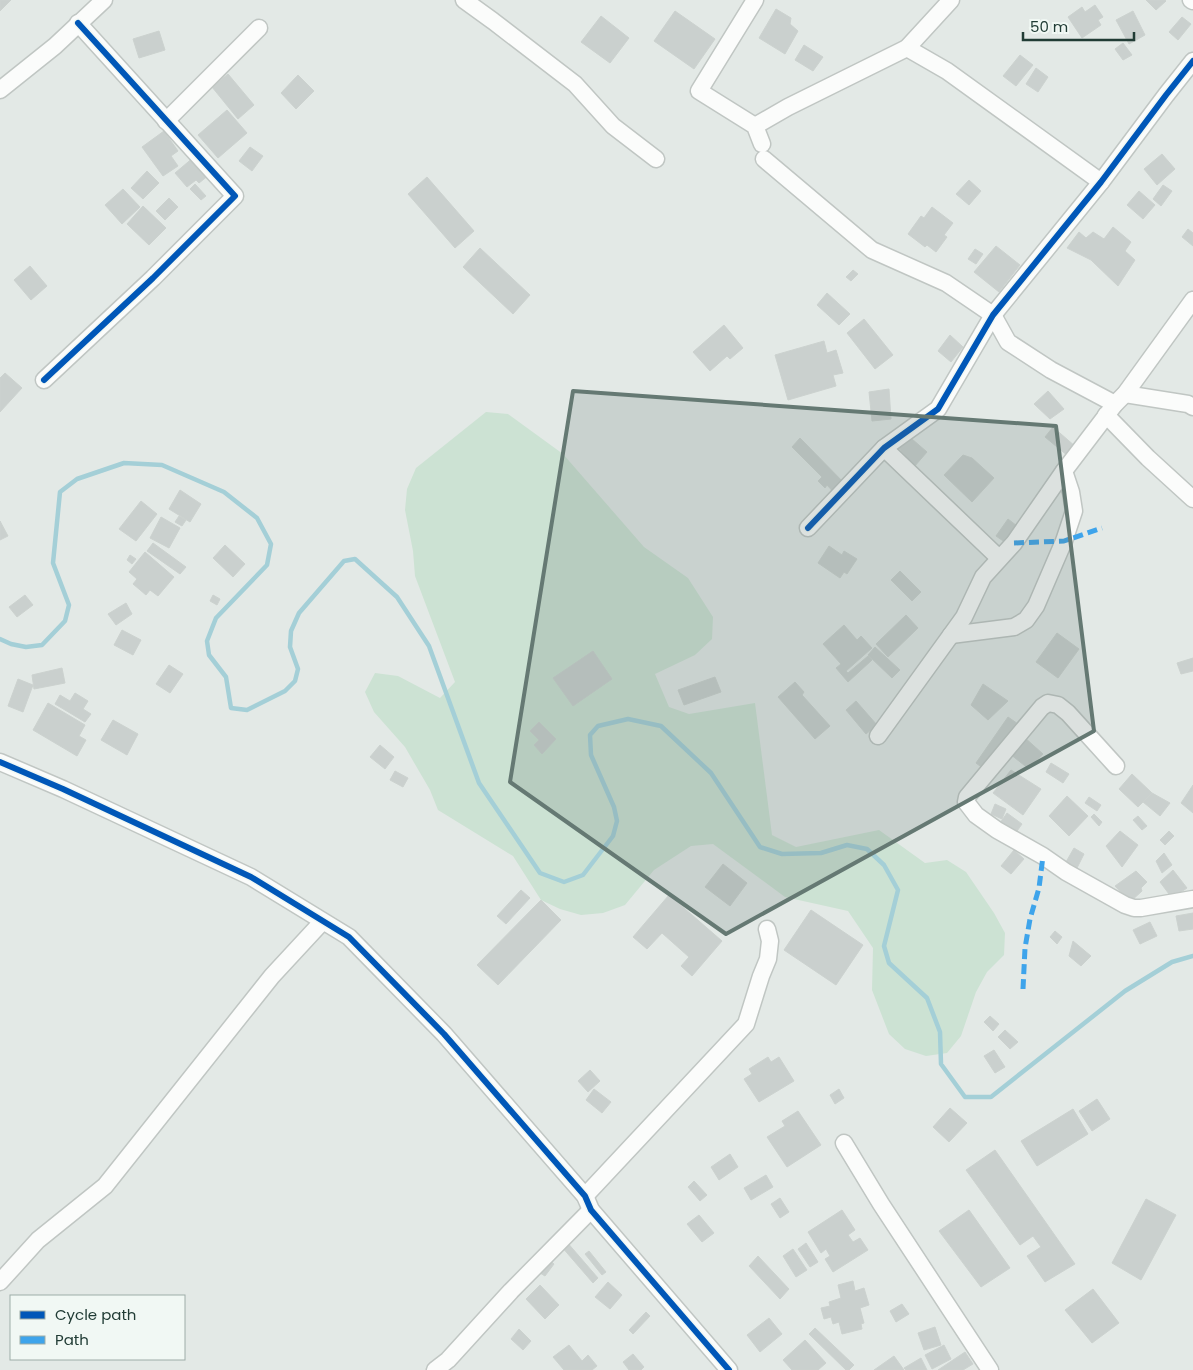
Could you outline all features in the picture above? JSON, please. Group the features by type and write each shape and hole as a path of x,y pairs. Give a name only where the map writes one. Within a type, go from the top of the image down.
{"street":[{"path":"0,90 55,46 104,0"},
{"path":"464,0 575,84 613,126 656,159"},
{"path":"755,0 699,91 755,126 763,152 872,250 946,283 993,315 1008,342 1051,370 1116,404 1191,403"},
{"path":"755,126 788,107 907,48 951,0"},
{"path":"44,380 235,196 78,23"},
{"path":"166,121 260,28"},
{"path":"907,48 947,71 1101,182"},
{"path":"808,528 884,448 938,409 993,315 1101,182 1166,94 1193,61"},
{"path":"878,736 964,617 983,577 1014,543 1064,471 1193,300"},
{"path":"1116,404 1148,458 1193,499"},
{"path":"884,448 999,558"},
{"path":"951,635 1014,628 1026,620 1039,598 1064,541 1074,511 1071,492 1064,471"},
{"path":"1116,766 1068,713 1058,705 1048,703 1042,707 967,797 966,802 976,815 997,830 1125,905 1141,908 1193,899"},
{"path":"0,762 63,789 251,877 349,937 444,1034 729,1370"},
{"path":"0,1282 38,1240 106,1186 272,976 322,922"},
{"path":"434,1370 448,1360 511,1291 746,1024 768,959 770,941 768,929"},
{"path":"844,1143 881,1204 990,1370"}],"highlighted area":[{"path":"573,391 1056,426 1094,731 726,934 510,782"}],"green space":[{"path":"486,412 508,414 563,454 644,547 688,578 713,617 712,639 695,655 655,674 669,707 689,714 755,703 772,835 796,847 879,830 925,863 947,860 966,872 994,913 1005,933 1004,955 987,972 976,992 961,1036 947,1053 926,1056 905,1049 889,1034 872,990 873,948 848,911 785,897 713,844 691,846 654,870 625,905 603,913 581,915 560,909 541,900 513,856 438,810 430,790 405,747 374,712 365,692 375,673 398,676 440,698 455,682 415,576 413,551 405,510 407,489 416,468"}],"building":[{"path":"0,0 11,0 0,11"},
{"path":"1146,0 1165,0 1166,1 1156,10"},
{"path":"1095,5 1103,17 1098,20 1101,25 1082,38 1068,17 1082,7 1085,12"},
{"path":"776,9 791,18 790,24 798,31 785,54 759,38"},
{"path":"675,11 715,39 694,69 654,41"},
{"path":"1133,11 1145,35 1129,44 1116,20"},
{"path":"601,16 629,38 610,63 581,42"},
{"path":"1182,17 1191,24 1178,40 1169,32"},
{"path":"159,31 165,50 139,58 133,39"},
{"path":"1123,43 1132,55 1123,60 1115,49"},
{"path":"804,45 823,57 813,71 795,60"},
{"path":"1020,55 1033,65 1016,86 1003,76"},
{"path":"1036,68 1048,77 1038,92 1026,84"},
{"path":"228,74 254,105 238,119 212,87"},
{"path":"298,75 314,91 296,109 281,93"},
{"path":"227,110 247,133 218,158 198,135"},
{"path":"164,131 178,151 171,156 178,166 163,176 142,147"},
{"path":"250,147 263,156 252,171 239,161"},
{"path":"1162,154 1175,169 1157,185 1144,169"},
{"path":"194,157 209,175 199,183 196,180 187,187 175,173"},
{"path":"147,171 159,183 143,199 131,188"},
{"path":"427,177 474,231 455,248 408,194"},
{"path":"969,180 981,191 969,205 956,194"},
{"path":"195,184 206,196 201,200 190,189"},
{"path":"1163,185 1172,191 1161,206 1153,199"},
{"path":"123,189 140,207 122,224 105,205"},
{"path":"1139,191 1155,205 1143,219 1127,205"},
{"path":"169,198 178,207 165,220 156,211"},
{"path":"143,206 166,228 149,245 127,224"},
{"path":"932,207 953,223 944,235 947,237 936,252 927,245 925,247 908,234 921,216 924,218"},
{"path":"1113,227 1131,242 1125,251 1135,260 1118,286 1091,260 1067,248 1079,232 1086,238 1093,232 1104,239"},
{"path":"1188,229 1193,233 1193,246 1182,237"},
{"path":"996,246 1020,265 999,292 974,272"},
{"path":"480,248 530,295 513,314 463,267"},
{"path":"975,249 983,254 976,264 968,259"},
{"path":"30,266 47,286 31,300 14,280"},
{"path":"853,270 858,274 851,281 846,277"},
{"path":"827,293 850,314 839,325 817,305"},
{"path":"864,319 893,355 875,369 847,333"},
{"path":"724,325 743,348 730,359 727,356 710,371 693,352"},
{"path":"950,335 963,347 951,362 938,351"},
{"path":"824,341 827,353 836,350 843,373 833,375 836,386 788,400 775,355"},
{"path":"5,373 22,388 0,412 0,378"},
{"path":"889,389 891,419 872,421 869,392"},
{"path":"1048,391 1064,409 1050,419 1034,404"},
{"path":"1053,427 1076,447 1068,456 1045,437"},
{"path":"800,438 847,486 837,496 827,485 825,488 818,481 822,477 792,447"},
{"path":"912,439 927,452 914,467 898,447"},
{"path":"963,455 972,458 994,478 972,502 944,475"},
{"path":"180,490 201,504 190,522 169,509"},
{"path":"141,501 157,514 136,541 119,529"},
{"path":"179,516 186,520 182,526 175,522"},
{"path":"161,517 180,528 169,548 150,538"},
{"path":"1008,519 1021,529 1009,545 996,536"},
{"path":"0,521 8,536 0,540"},
{"path":"153,543 186,567 180,574 147,551"},
{"path":"225,545 245,564 233,577 213,558"},
{"path":"829,546 842,555 844,551 857,559 847,574 844,572 840,578 818,563"},
{"path":"145,552 174,577 158,596 150,590 146,595 133,584 137,579 129,572"},
{"path":"130,555 136,559 132,564 127,560"},
{"path":"900,571 921,592 912,601 891,580"},
{"path":"25,595 33,605 17,617 9,607"},
{"path":"213,595 220,599 217,605 210,601"},
{"path":"126,603 132,614 116,625 108,614"},
{"path":"906,615 918,628 888,657 876,644"},
{"path":"844,625 857,640 861,636 872,648 846,671 848,673 868,656 872,660 848,682 836,668 841,664 823,644"},
{"path":"122,630 141,640 133,655 114,645"},
{"path":"1057,633 1079,649 1058,678 1036,662"},
{"path":"875,647 900,670 892,678 868,655"},
{"path":"593,651 612,679 573,706 553,678"},
{"path":"1193,658 1193,671 1181,674 1177,663"},
{"path":"169,665 183,674 170,693 156,684"},
{"path":"62,668 65,683 34,689 32,675"},
{"path":"715,677 721,692 684,705 678,690"},
{"path":"18,679 33,685 23,712 8,706"},
{"path":"795,682 804,692 802,695 830,726 815,739 778,697"},
{"path":"983,684 1008,701 988,720 971,705"},
{"path":"75,693 88,701 83,709 91,714 85,722 55,704 60,695 70,701"},
{"path":"856,701 877,725 866,734 846,710"},
{"path":"48,703 85,725 79,736 86,740 77,756 33,730"},
{"path":"1008,717 1021,726 988,772 976,763"},
{"path":"113,720 138,734 127,755 101,740"},
{"path":"539,722 556,739 542,754 534,745 539,740 530,731"},
{"path":"1024,737 1043,754 1029,769 1010,754"},
{"path":"380,745 394,757 385,769 370,757"},
{"path":"1051,763 1069,774 1063,783 1046,772"},
{"path":"1011,770 1041,789 1023,815 993,793"},
{"path":"395,771 408,778 403,787 390,780"},
{"path":"1132,774 1152,793 1138,807 1119,789"},
{"path":"1193,785 1193,813 1181,803"},
{"path":"1152,793 1170,803 1160,816 1143,802"},
{"path":"1067,796 1088,816 1069,836 1049,816"},
{"path":"1089,797 1101,805 1097,811 1085,803"},
{"path":"995,804 1006,809 1002,819 991,814"},
{"path":"1007,813 1022,824 1015,834 1000,823"},
{"path":"1094,814 1102,822 1099,826 1091,817"},
{"path":"1138,816 1147,826 1142,830 1133,820"},
{"path":"1120,831 1138,845 1122,867 1106,846"},
{"path":"1169,831 1174,836 1165,845 1160,840"},
{"path":"1074,848 1084,854 1077,868 1066,862"},
{"path":"1014,850 1024,859 1011,874 1001,866"},
{"path":"1164,853 1172,865 1162,873 1156,861"},
{"path":"723,864 747,883 730,906 705,887"},
{"path":"1173,870 1187,888 1172,898 1160,882"},
{"path":"1136,871 1147,882 1141,888 1142,891 1130,902 1115,886"},
{"path":"521,890 530,898 506,924 497,916"},
{"path":"669,895 722,941 692,976 681,966 689,957 662,933 647,949 633,937"},
{"path":"541,900 561,920 498,985 477,965"},
{"path":"811,910 863,945 836,985 784,950"},
{"path":"1193,913 1193,929 1179,931 1176,916"},
{"path":"1150,922 1157,936 1140,944 1133,930"},
{"path":"1055,931 1062,937 1057,944 1050,937"},
{"path":"1073,941 1091,956 1081,966 1069,956"},
{"path":"990,1016 999,1024 993,1031 984,1022"},
{"path":"1005,1030 1018,1042 1010,1049 998,1037"},
{"path":"994,1050 1005,1067 995,1073 984,1056"},
{"path":"768,1057 771,1062 779,1057 794,1081 759,1102 744,1079 752,1074 749,1069"},
{"path":"590,1070 600,1081 588,1092 578,1081"},
{"path":"594,1089 611,1102 602,1113 586,1100"},
{"path":"839,1089 844,1098 835,1104 830,1095"},
{"path":"1097,1099 1110,1119 1092,1131 1079,1111"},
{"path":"950,1108 967,1123 949,1142 933,1127"},
{"path":"1073,1109 1088,1134 1037,1166 1021,1141"},
{"path":"798,1111 821,1145 787,1167 767,1137 785,1126 782,1121"},
{"path":"995,1150 1075,1264 1045,1282 1027,1256 1041,1247 1033,1236 1020,1245 966,1170"},
{"path":"730,1154 738,1167 719,1180 711,1167"},
{"path":"766,1175 773,1187 751,1200 744,1188"},
{"path":"694,1181 707,1195 700,1201 688,1187"},
{"path":"780,1198 789,1212 780,1218 771,1204"},
{"path":"1146,1199 1176,1215 1141,1280 1112,1263"},
{"path":"842,1210 855,1230 848,1235 853,1242 860,1238 868,1250 833,1272 825,1259 830,1256 826,1249 821,1253 808,1232"},
{"path":"969,1210 1010,1268 981,1287 939,1231"},
{"path":"699,1215 714,1233 702,1242 687,1224"},
{"path":"566,1241 598,1278 593,1283 561,1246"},
{"path":"806,1243 818,1262 810,1267 798,1249"},
{"path":"793,1249 807,1270 796,1277 783,1256"},
{"path":"589,1251 606,1272 602,1275 585,1254"},
{"path":"758,1256 789,1289 780,1299 749,1266"},
{"path":"549,1260 554,1264 545,1276 540,1273"},
{"path":"853,1281 855,1291 864,1288 869,1305 860,1308 864,1323 861,1324 862,1329 842,1334 839,1322 833,1324 831,1317 824,1319 821,1308 830,1306 829,1302 841,1298 838,1285"},
{"path":"608,1282 622,1295 610,1309 595,1297"},
{"path":"540,1285 559,1305 545,1319 526,1299"},
{"path":"1093,1289 1119,1323 1092,1343 1065,1310"},
{"path":"902,1304 909,1314 896,1322 890,1311"},
{"path":"646,1312 650,1316 633,1334 629,1330"},
{"path":"769,1318 782,1334 760,1352 747,1335"},
{"path":"935,1327 941,1345 924,1350 918,1333"},
{"path":"815,1328 854,1365 849,1370 846,1370 809,1334"},
{"path":"519,1329 531,1341 523,1350 511,1339"},
{"path":"805,1340 826,1363 818,1370 792,1370 783,1360"},
{"path":"569,1345 582,1361 588,1355 597,1366 592,1370 564,1370 553,1357"},
{"path":"944,1345 951,1359 932,1369 925,1355"},
{"path":"965,1352 973,1364 963,1370 938,1370"},
{"path":"633,1354 644,1367 641,1370 629,1370 623,1362"},
{"path":"894,1356 904,1370 874,1370"},
{"path":"921,1358 927,1370 906,1370 904,1368"}],"waterway":[{"path":"0,639 11,644 26,647 42,645 65,621 69,605 53,563 60,492 77,479 124,463 162,465 224,492 257,518 271,544 267,565 216,618 207,641 209,655 226,677 231,708 247,710 285,691 295,681 298,669 290,647 291,631 299,613 344,561 355,559 397,597 429,646 479,783 540,873 564,882 583,875 613,836 617,821 614,807 591,755 590,735 598,726 628,719 661,726 711,773 760,847 782,854 821,853 847,845 867,849 884,865 898,890 884,946 889,963 927,998 940,1032 941,1064 965,1097 991,1097 1125,991 1172,962 1193,956"}],"marked path":[{"path":"1014,543 1064,541 1102,528"},
{"path":"1023,989 1025,948 1030,919 1039,888 1043,856"}],"cycle path":[{"path":"44,380 153,278 235,196 78,23"},
{"path":"808,528 884,448 938,409 993,315 1101,182 1193,61"},
{"path":"0,762 63,789 251,877 349,937 444,1034 585,1196 591,1210 729,1370"}]}
